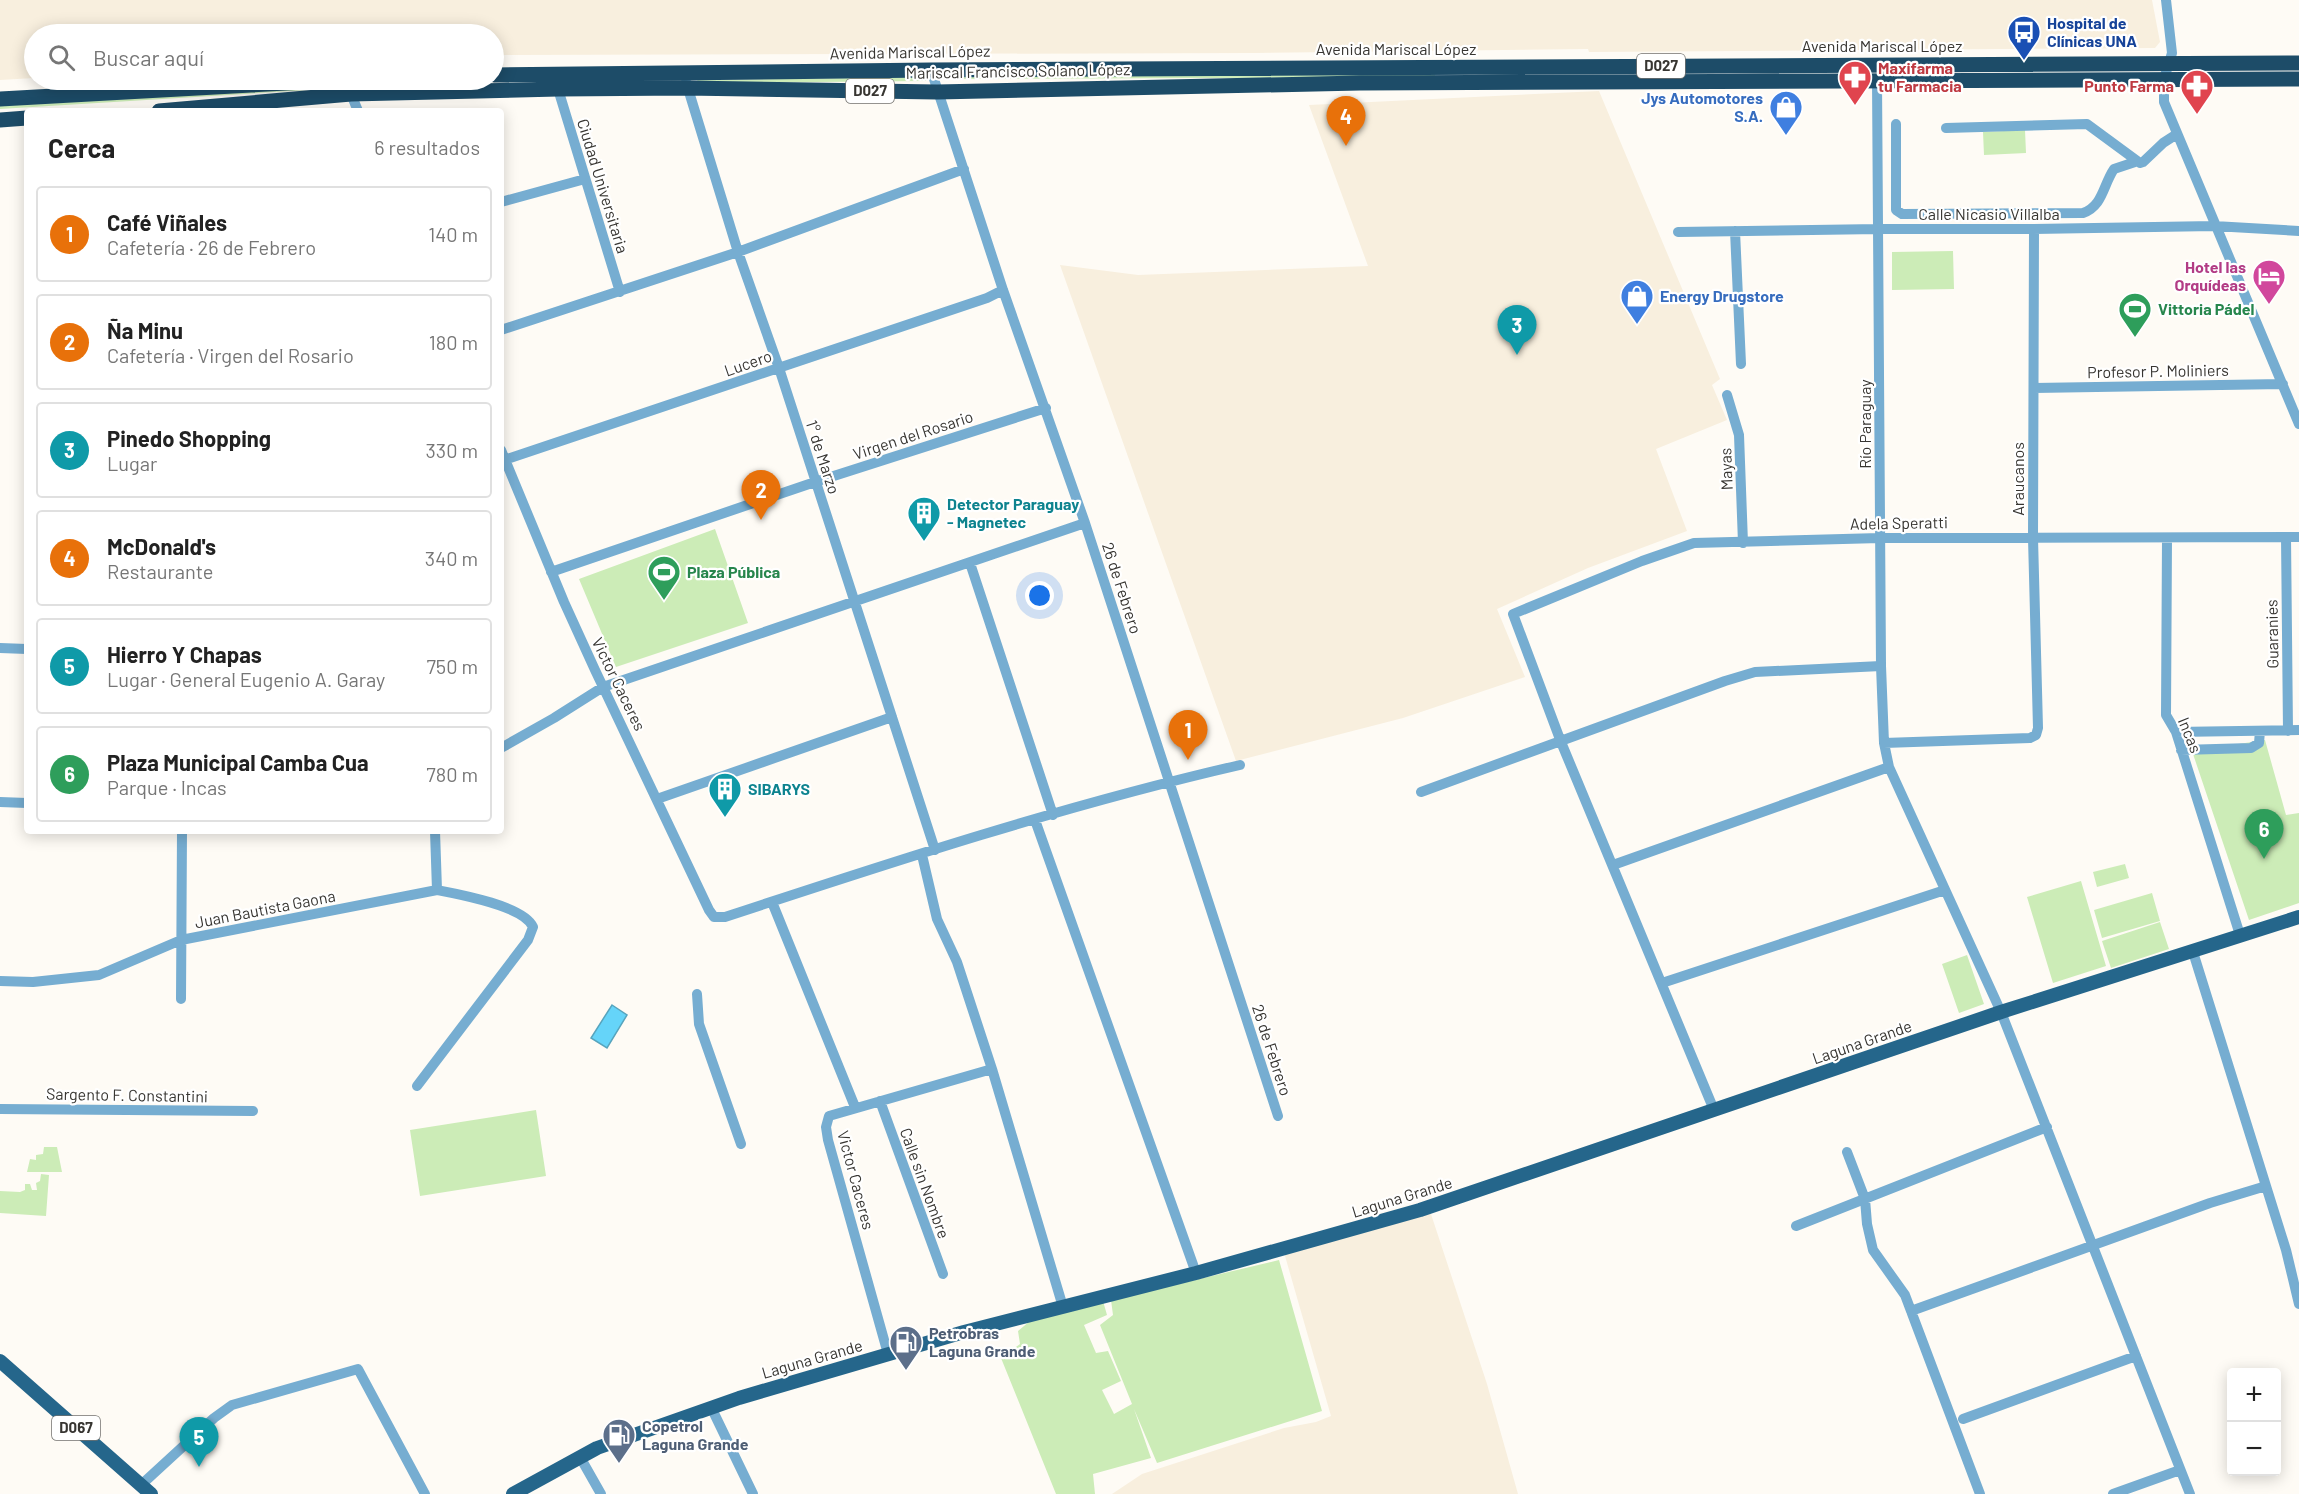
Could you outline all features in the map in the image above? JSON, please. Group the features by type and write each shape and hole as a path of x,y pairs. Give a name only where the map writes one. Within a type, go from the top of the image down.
{"highway":[{"name":"Avenida Mariscal López","path":"504,75 686,80 931,70 2299,63"},
{"name":"Avenida Mariscal López","path":"1877,80 2299,79"},
{"name":"Mariscal Francisco Solano López","path":"504,88 558,89 686,80 937,92 1389,83 1877,80"},
{"path":"1389,83 1401,88 1446,88"},
{"path":"0,99 162,90"},
{"name":"Mariscal Francisco Solano López","path":"183,108 326,90"},
{"path":"0,120 24,118"}],"main road":[{"name":"Laguna Grande","path":"513,1494 608,1444 711,1407 888,1354 1063,1306 1196,1273 1420,1210 2001,1012 2299,917"},
{"name":"D067","path":"0,1361 6,1372 146,1489"}],"street":[{"path":"2166,0 2172,53 2164,79 2164,102 2214,226 2299,424"},
{"name":"26 de Febrero","path":"931,70 1003,290 1085,523 1278,1116"},
{"name":"1° de Marzo","path":"686,80 738,252 779,368 935,850"},
{"name":"Río Paraguay","path":"1877,80 1881,666 1884,743 1888,767 2001,1012 2190,1494"},
{"name":"Ciudad Universitaria","path":"558,89 620,292"},
{"path":"351,90 357,108"},
{"path":"1896,124 1896,210 1902,214 2083,213 2094,208 2114,170 2135,162 2143,162 2163,142 2177,134"},
{"path":"1946,128 2087,124 2095,127 2135,162"},
{"path":"504,329 738,252 964,169"},
{"path":"504,201 585,179"},
{"name":"Calle Nicasio Villalba","path":"1678,232 1878,228 2034,230 2214,226 2299,231"},
{"name":"Araucanos","path":"1884,743 2030,738 2036,735 2038,728 2033,538 2034,230"},
{"path":"1735,231 1741,364"},
{"name":"Lucero","path":"504,456 779,368 987,298 1003,290"},
{"name":"Profesor P. Moliniers","path":"2034,388 2283,384"},
{"name":"Mayas","path":"1727,395 1739,435 1743,543"},
{"name":"Virgen del Rosario","path":"551,572 816,482 1046,408"},
{"name":"Victor Caceres","path":"504,462 603,687 709,910 714,916 725,917 772,902 855,1107 829,1116 826,1127 888,1354"},
{"path":"504,746 555,718 603,687 1085,523"},
{"name":"Guaranies","path":"2286,537 2294,730"},
{"name":"Adela Speratti","path":"1561,742 1513,614 1648,559 1694,543 1880,538 2299,537"},
{"name":"Incas","path":"2167,538 2166,715 2176,732 2240,934"},
{"path":"970,563 1053,815"},
{"path":"0,648 24,649"},
{"path":"1421,792 1755,672 1881,666"},
{"path":"657,799 892,717"},
{"path":"2176,732 2294,730"},
{"path":"2181,750 2251,748 2259,743 2260,731"},
{"path":"1561,742 1714,1110"},
{"path":"772,902 1035,820 1168,782 1240,765"},
{"path":"1613,865 1888,767"},
{"path":"0,802 24,802"},
{"path":"1035,820 1196,1273"},
{"path":"181,999 182,834"},
{"path":"435,834 437,890"},
{"path":"922,855 937,919 957,962 992,1069 1063,1306"},
{"name":"Juan Bautista Gaona","path":"0,981 33,982 99,975 181,940 437,890 464,895 527,918 533,927 528,940 417,1086"},
{"path":"1662,983 1945,890"},
{"path":"2193,952 2286,1250 2299,1304"},
{"path":"697,994 699,1024 741,1144"},
{"path":"855,1107 992,1069"},
{"name":"Calle sin Nombre","path":"880,1101 943,1274"},
{"name":"Sargento F. Constantini","path":"0,1109 253,1111"},
{"path":"1796,1226 2047,1126"},
{"path":"1847,1152 1865,1199 1867,1224 1873,1250 1905,1295 1980,1494"},
{"path":"1911,1311 2246,1190 2266,1186"},
{"path":"1963,1419 2136,1356"},
{"path":"146,1489 214,1418 232,1405 358,1369 425,1494"},
{"path":"711,1407 753,1494"},
{"path":"580,1457 601,1494"},
{"path":"2114,1494 2180,1470"}],"shaded area":[{"path":"0,0 2152,0 2160,42 2155,48 504,55 504,24 24,24 24,79 0,80"},
{"path":"1599,91 1720,379 1712,385 1727,420 1656,449 1687,531 1588,568 1497,609 1525,677 1403,718 1236,761 1060,265 1138,275 1368,266 1309,105"},
{"path":"1430,1211 1487,1384 1518,1494 1112,1494 1142,1474 1284,1428 1316,1422 1331,1416 1283,1249"}],"green space":[{"path":"1435,74 1435,77 939,79 941,77"},
{"path":"927,77 926,81 699,83 697,80"},
{"path":"243,90 308,90 0,109 0,105"},
{"path":"2025,130 2026,153 1984,155 1983,132"},
{"path":"1953,251 1954,289 1892,290 1892,252"},
{"name":"Plaza Pública","path":"715,529 748,623 616,667 579,579"},
{"path":"2265,740 2286,815 2299,813 2299,903 2249,920 2192,751"},
{"path":"2125,864 2129,878 2097,887 2093,872"},
{"path":"2081,881 2106,966 2053,983 2027,897"},
{"path":"2152,893 2160,921 2102,938 2094,910"},
{"path":"2160,922 2169,949 2111,968 2102,941"},
{"path":"1967,955 1984,1004 1959,1013 1942,964"},
{"path":"536,1110 546,1176 420,1196 410,1130"},
{"path":"44,1147 57,1147 62,1172 27,1172 30,1159 36,1160 36,1155 43,1154"},
{"path":"41,1174 49,1175 46,1216 0,1213 0,1191 20,1192 25,1190 25,1184 30,1184 32,1190 37,1190 36,1183 40,1181"},
{"path":"1279,1260 1322,1411 1157,1463 1134,1409 1151,1458 1093,1474 1095,1494 1056,1494 1001,1358 1020,1344 1018,1331 1030,1321 1103,1301 1107,1315 1084,1325 1096,1353 1108,1351 1121,1381 1102,1390 1114,1414 1132,1404 1100,1325 1113,1315 1111,1300"}],"water":[{"path":"612,1005 627,1015 607,1048 591,1038"}],"place":[{"name":"Hospital de Clínicas UNA","path":"2024,61"},
{"name":"Maxifarma tu Farmacia","path":"1855,106"},
{"name":"Punto Farma","path":"2197,115"},
{"name":"Jys Automotores S.A.","path":"1786,136"},
{"name":"McDonald's","path":"1346,146"},
{"name":"Hotel las Orquídeas","path":"2269,305"},
{"name":"Energy Drugstore","path":"1637,325"},
{"name":"Vittoria Pádel","path":"2135,338"},
{"name":"Pinedo Shopping","path":"1517,355"},
{"name":"Ña Minu","path":"761,520"},
{"name":"Detector Paraguay - Magnetec","path":"924,542"},
{"name":"Plaza Pública","path":"664,601"},
{"name":"Café Viñales","path":"1188,760"},
{"name":"SIBARYS","path":"725,818"},
{"name":"Plaza Municipal Camba Cua","path":"2264,859"},
{"name":"Petrobras Laguna Grande","path":"906,1371"},
{"name":"Copetrol Laguna Grande","path":"619,1464"},
{"name":"Hierro Y Chapas","path":"199,1467"}]}
